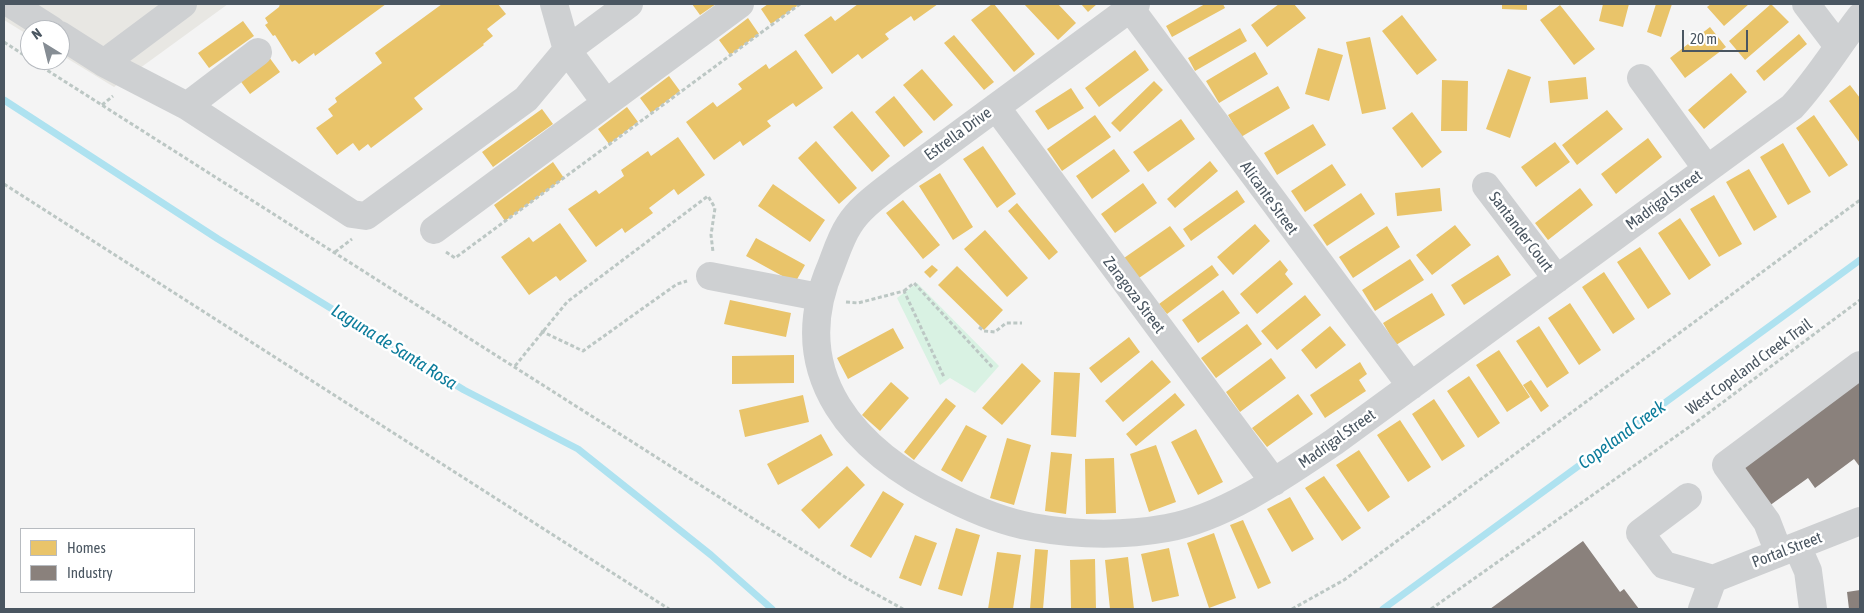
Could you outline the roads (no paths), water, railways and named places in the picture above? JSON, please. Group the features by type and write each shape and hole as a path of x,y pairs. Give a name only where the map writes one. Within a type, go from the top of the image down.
{"street":[{"path":"11,4 36,20"},
{"path":"104,63 183,4"},
{"path":"554,4 566,50 606,103"},
{"path":"70,41 104,63 187,106 352,214 366,216 526,99 566,50 629,4"},
{"path":"434,230 740,4"},
{"path":"1806,4 1838,46"},
{"name":"Estrella Drive","path":"831,299 849,224 897,180 1133,6"},
{"name":"Alicante Street","path":"1133,6 1283,218 1411,386"},
{"name":"Madrigal Street","path":"831,299 815,324 818,356 828,387 840,411 858,436 880,456 929,488 988,515 1030,526 1070,533 1120,533 1168,527 1222,509 1274,482 1334,442 1792,107 1822,72 1838,46 1860,17"},
{"path":"187,106 258,52"},
{"path":"1641,78 1707,169"},
{"name":"Zaragoza Street","path":"996,107 1274,482"},
{"name":"Santander Court","path":"1486,186 1557,279"},
{"path":"711,266 831,299"},
{"path":"1813,609 1808,571 1788,550 1726,465 1860,365"},
{"path":"1688,497 1640,533 1664,565 1713,579 1702,609"},
{"name":"Portal Street","path":"1713,579 1860,521"}],"waterway":[{"name":"Laguna de Santa Rosa","path":"4,100 218,239 464,390 578,449 711,555 772,609"},
{"name":"Copeland Creek","path":"1383,609 1860,260"}]}
